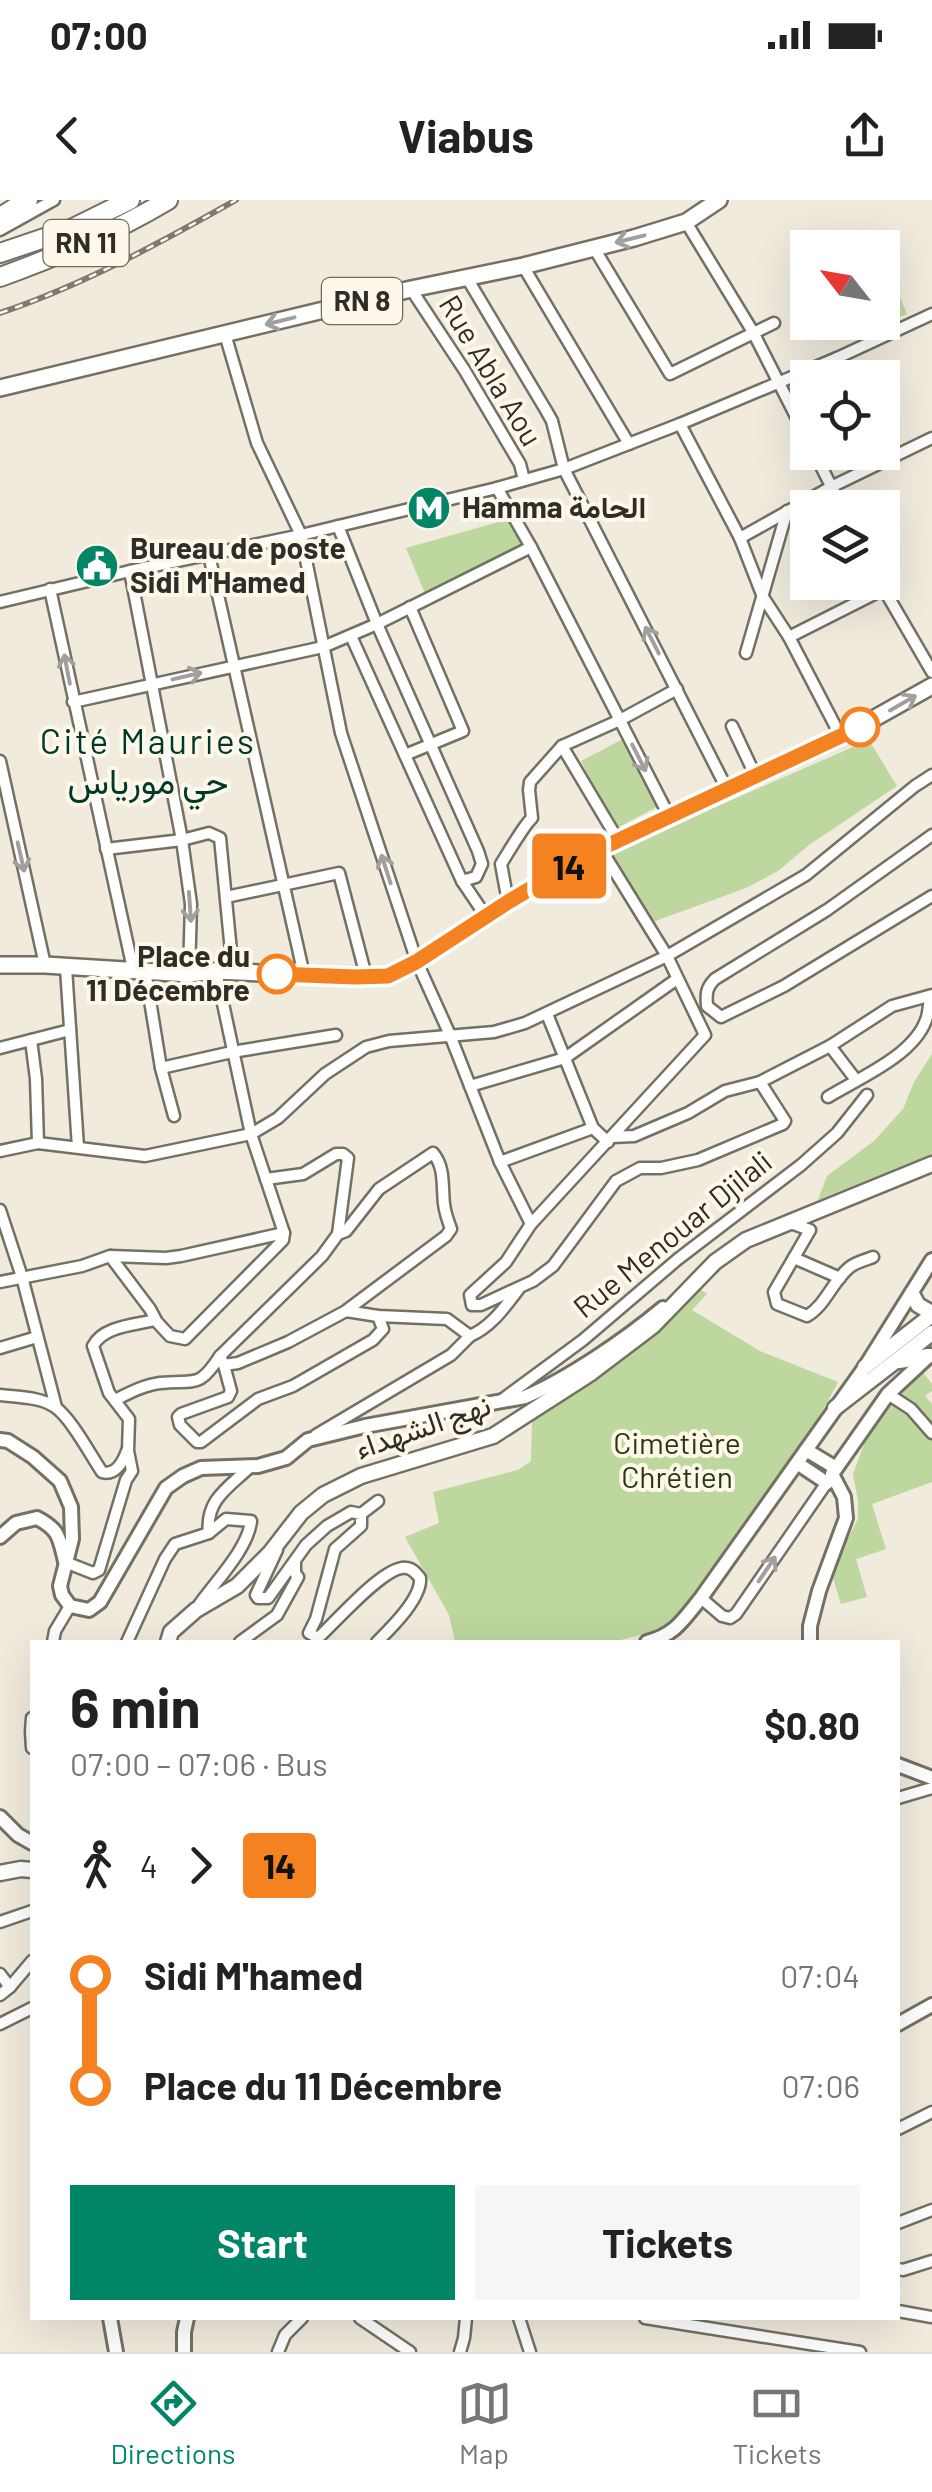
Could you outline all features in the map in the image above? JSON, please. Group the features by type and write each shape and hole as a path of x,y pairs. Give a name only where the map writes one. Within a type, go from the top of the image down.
{"highway":[{"path":"0,217 28,200"},
{"path":"0,253 72,229 130,200"},
{"name":"RN 11","path":"0,276 82,245 168,200"}],"main road":[{"name":"RN 8","path":"0,388 655,233 686,222 718,200"},
{"path":"0,965 189,974 225,971 388,976 601,849 841,737 932,686"},
{"name":"نهج الشهداء","path":"169,1640 171,1632 196,1610 236,1586 270,1553 300,1513 323,1495 361,1476 493,1436 653,1326 715,1262 746,1240 932,1164"},
{"path":"834,1408 932,1314 918,1305 912,1294"},
{"path":"879,1365 932,1332"},
{"path":"879,1365 930,1355"},
{"path":"0,1872 30,1870"}],"street":[{"path":"0,230 54,200"},
{"path":"686,222 753,332 790,405"},
{"path":"594,248 670,374 774,323"},
{"path":"523,266 628,444"},
{"path":"467,278 552,421 564,469 728,789"},
{"name":"Rue Abla Aou","path":"411,289 465,371 520,464 524,480"},
{"path":"0,602 338,526 564,469 930,319"},
{"path":"225,334 256,443 302,534 341,733 416,962 450,1035 500,1162 531,1224"},
{"path":"680,424 740,538 762,596 789,638 841,737"},
{"path":"900,454 932,438"},
{"path":"823,470 833,490"},
{"path":"740,538 867,470"},
{"path":"497,488 670,816"},
{"path":"746,653 788,511"},
{"path":"338,526 376,624 482,864 476,877 462,881"},
{"path":"74,702 324,647 530,546"},
{"path":"209,556 304,975"},
{"path":"130,571 182,840 191,904 189,974"},
{"path":"50,589 106,849 174,1116"},
{"path":"789,638 857,600"},
{"path":"890,600 932,672"},
{"path":"405,755 463,730 410,607"},
{"path":"351,636 462,881 487,918"},
{"path":"508,902 501,864 532,818 530,782 562,746 678,689"},
{"path":"732,726 756,777"},
{"path":"562,746 618,840"},
{"path":"0,762 45,965"},
{"path":"0,1151 38,1143 145,1156 251,1134 278,1118 326,1074 366,1047 494,1032 548,1014 667,956 806,875 932,775"},
{"path":"106,849 209,833 220,838 232,1052 251,1134 284,1233 278,1248 185,1338 170,1336 110,1256"},
{"path":"932,835 826,910 715,979 706,994 708,1006 721,1017 737,1010 784,986 932,896"},
{"path":"601,849 667,956 704,1035 531,1224 506,1262 470,1296 474,1306 533,1281 552,1266 616,1181 640,1168 698,1160 784,1124 784,1116 760,1082"},
{"path":"226,897 341,874 366,976"},
{"path":"66,968 78,1147"},
{"path":"470,1086 565,1058 677,978"},
{"path":"548,1014 593,1128 610,1139 646,1132 725,1090 760,1082 830,1046 892,1006 931,995 926,1021 912,1042 882,1067 828,1097"},
{"path":"0,1048 70,1030"},
{"path":"161,1068 336,1035"},
{"path":"31,1040 38,1143"},
{"path":"830,1046 856,1080"},
{"name":"Rue Menouar Djilali","path":"498,1403 801,1165 837,1133 867,1094"},
{"path":"500,1162 593,1128"},
{"path":"222,1360 238,1363 346,1311 446,1236 451,1229 434,1152 379,1190 346,1231 338,1234"},
{"path":"115,1400 160,1383 201,1380 322,1256 338,1234 348,1164 343,1154 294,1176 266,1179"},
{"path":"0,1210 56,1407 102,1472 110,1473 128,1451"},
{"path":"787,1222 810,1230 774,1292 777,1304 807,1316 852,1265 873,1257"},
{"path":"0,1282 82,1266 110,1256 166,1258 284,1233"},
{"path":"794,1258 840,1278"},
{"path":"879,1365 932,1260"},
{"path":"308,1440 421,1414 525,1397 548,1387 644,1324 707,1271"},
{"path":"0,1440 32,1457 60,1481 71,1508 72,1539 60,1586 70,1606 88,1610 100,1602 166,1488 201,1468 250,1466 286,1458 308,1440 450,1355 482,1330 521,1285"},
{"path":"346,1311 447,1319 470,1336"},
{"path":"222,1360 231,1394 178,1417 180,1425 198,1442 258,1400 293,1386 373,1340 382,1329 378,1316"},
{"path":"66,1562 93,1573 99,1570 132,1471 129,1419 109,1394 92,1346 105,1332 156,1320"},
{"path":"0,1348 37,1338"},
{"path":"700,1598 722,1616 730,1618 736,1614 888,1394 930,1355"},
{"path":"888,1394 911,1409 932,1432"},
{"path":"0,1396 56,1407"},
{"path":"676,1633 834,1408"},
{"path":"806,1450 832,1475 844,1497 846,1518 820,1590 810,1640"},
{"path":"796,1464 832,1475"},
{"path":"209,1533 210,1509 250,1466"},
{"path":"378,1501 361,1514 360,1526 335,1548 309,1633 318,1638 387,1572 411,1569 420,1578 420,1587 379,1640"},
{"path":"284,1534 258,1598 268,1598 306,1546 327,1526 351,1512 361,1514"},
{"path":"0,1537 16,1524 37,1518 50,1524 58,1534 66,1562"},
{"path":"128,1640 175,1544 209,1533 226,1519 251,1521 250,1532 239,1551 196,1610"},
{"path":"243,1640 277,1616 298,1577 295,1562"},
{"path":"53,1640 70,1606"},
{"path":"900,1766 932,1778"},
{"path":"900,1797 932,1788"},
{"path":"0,1817 30,1842"},
{"path":"0,1922 30,1912"},
{"path":"5,1991 30,1963"},
{"path":"0,1974 5,1991"},
{"path":"900,2023 932,2005"},
{"path":"0,2024 30,2009"},
{"path":"900,2128 932,2112"},
{"path":"900,2223 932,2210"},
{"path":"900,2269 932,2261"},
{"path":"900,2311 932,2318"},
{"path":"110,2320 116,2352"},
{"path":"184,2352 187,2320"},
{"path":"278,2352 285,2335 300,2320"},
{"path":"363,2320 410,2352"},
{"path":"460,2352 466,2320"},
{"path":"520,2320 530,2352"},
{"path":"656,2320 795,2345 860,2352"}],"green space":[{"path":"900,297 907,314 900,317"},
{"path":"509,519 523,545 426,596 406,548"},
{"path":"623,739 659,806 615,829 581,761"},
{"path":"869,740 897,786 809,845 778,871 746,888 650,923 609,856"},
{"path":"932,1054 932,1154 818,1200 827,1176 874,1141 903,1109"},
{"name":"Cimetière Chrétien","path":"698,1288 707,1294 692,1310 760,1351 838,1382 811,1433 683,1614 665,1629 620,1640 455,1640 449,1615 405,1537 439,1523 433,1492 518,1470 531,1461 532,1421 602,1371"},
{"path":"922,1371 932,1384 932,1391 925,1396 932,1404 932,1482 872,1504 886,1549 856,1559 867,1597 841,1604 831,1571 858,1519 853,1474 871,1425"}],"railway":[{"path":"0,313 91,276 236,200"}],"bus line":[{"name":"14","path":"277,974 388,976 585,856 860,727"}],"place":[{"name":"Hamma الحامة","path":"429,508"},
{"name":"Bureau de poste Sidi M'Hamed","path":"97,566"},
{"name":"Place du 11 Décembre","path":"277,974"}],"district":[{"name":"Cité Mauries حي مورياس","path":"148,762"}]}
